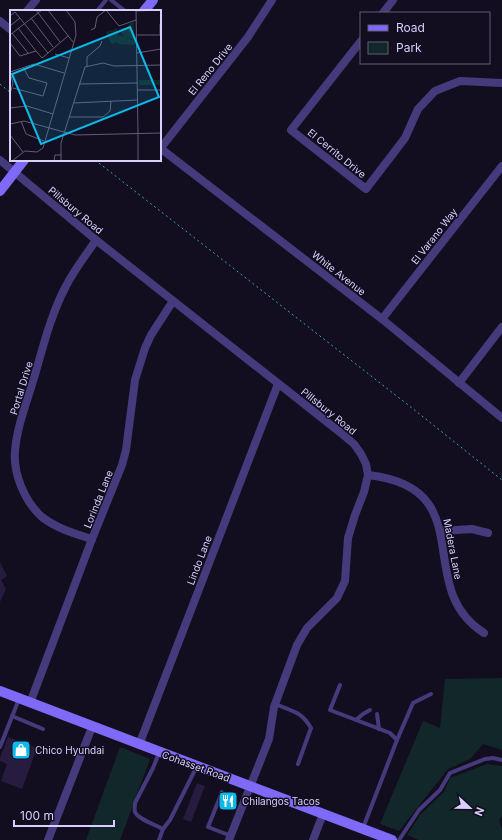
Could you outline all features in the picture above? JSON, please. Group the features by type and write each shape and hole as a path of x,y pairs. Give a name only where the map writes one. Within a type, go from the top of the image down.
{"street":[{"path":"28,10 36,0"},
{"path":"145,10 153,0"},
{"name":"El Reno Drive","path":"161,147 248,37 272,0"},
{"path":"384,12 393,0"},
{"path":"0,21 10,29"},
{"name":"El Cerrito Drive","path":"360,42 291,130 366,189 405,138 418,109 435,91 460,81 502,84"},
{"name":"White Avenue","path":"161,149 382,319 502,418"},
{"name":"Pillsbury Road","path":"0,160 96,240 354,444 366,464 368,475"},
{"path":"0,191 23,161"},
{"name":"El Varano Way","path":"382,319 502,166"},
{"name":"Portal Drive","path":"92,539 53,524 42,517 33,506 20,482 16,466 15,452 21,421 46,337 61,295 96,240"},
{"name":"Lorinda Lane","path":"30,703 92,539 122,465 126,450 132,396 140,365 151,335 173,301"},
{"path":"459,383 502,327"},
{"name":"Lindo Lane","path":"139,744 278,384"},
{"path":"230,838 269,739 275,704 302,635 337,598 342,590 346,573 348,538 364,492 368,475"},
{"name":"Madera Lane","path":"368,475 393,479 404,483 425,499 438,520 441,531 445,569 452,594 464,616 473,626 484,633"},
{"path":"441,531 472,529 488,533"},
{"name":"Cohasset Road","path":"0,691 392,840"},
{"path":"48,840 92,727"},
{"path":"313,840 323,814"}],"lane":[{"path":"98,10 106,0"},
{"path":"111,0 124,10"},
{"path":"340,685 330,710 390,733 397,740"},
{"path":"363,829 397,740 413,703 431,694"},
{"path":"0,748 19,698"},
{"path":"275,704 300,714 305,718 311,728 298,764"},
{"path":"356,720 370,710"},
{"path":"377,714 379,717 379,729"},
{"path":"12,716 43,729"},
{"path":"159,752 153,768 135,803 134,809 135,813 141,818 163,829"},
{"path":"399,840 419,810 440,790 450,773 485,759 493,758 502,760"},
{"path":"159,840 163,829 170,820 197,766"},
{"path":"222,792 208,827 230,838"}],"path":[{"path":"0,84 10,92"},
{"path":"96,161 502,480"}],"green space":[{"path":"502,678 502,750 483,744 470,759 448,769 399,831 380,824 423,721 440,728 445,679"},
{"path":"120,747 150,759 120,840 86,840"},
{"path":"487,764 502,766 502,816 499,820 502,830 502,840 419,840 407,835 420,815 444,792 450,778"}],"building":[{"path":"0,562 7,576 1,580 6,589 0,602"},
{"path":"8,737 37,748 22,789 1,781 7,764 0,761 0,758"},
{"path":"197,783 205,786 191,822 183,819"}],"place":[{"name":"Chico Hyundai","path":"21,750"},
{"name":"Chilangos Tacos","path":"228,801"}]}
